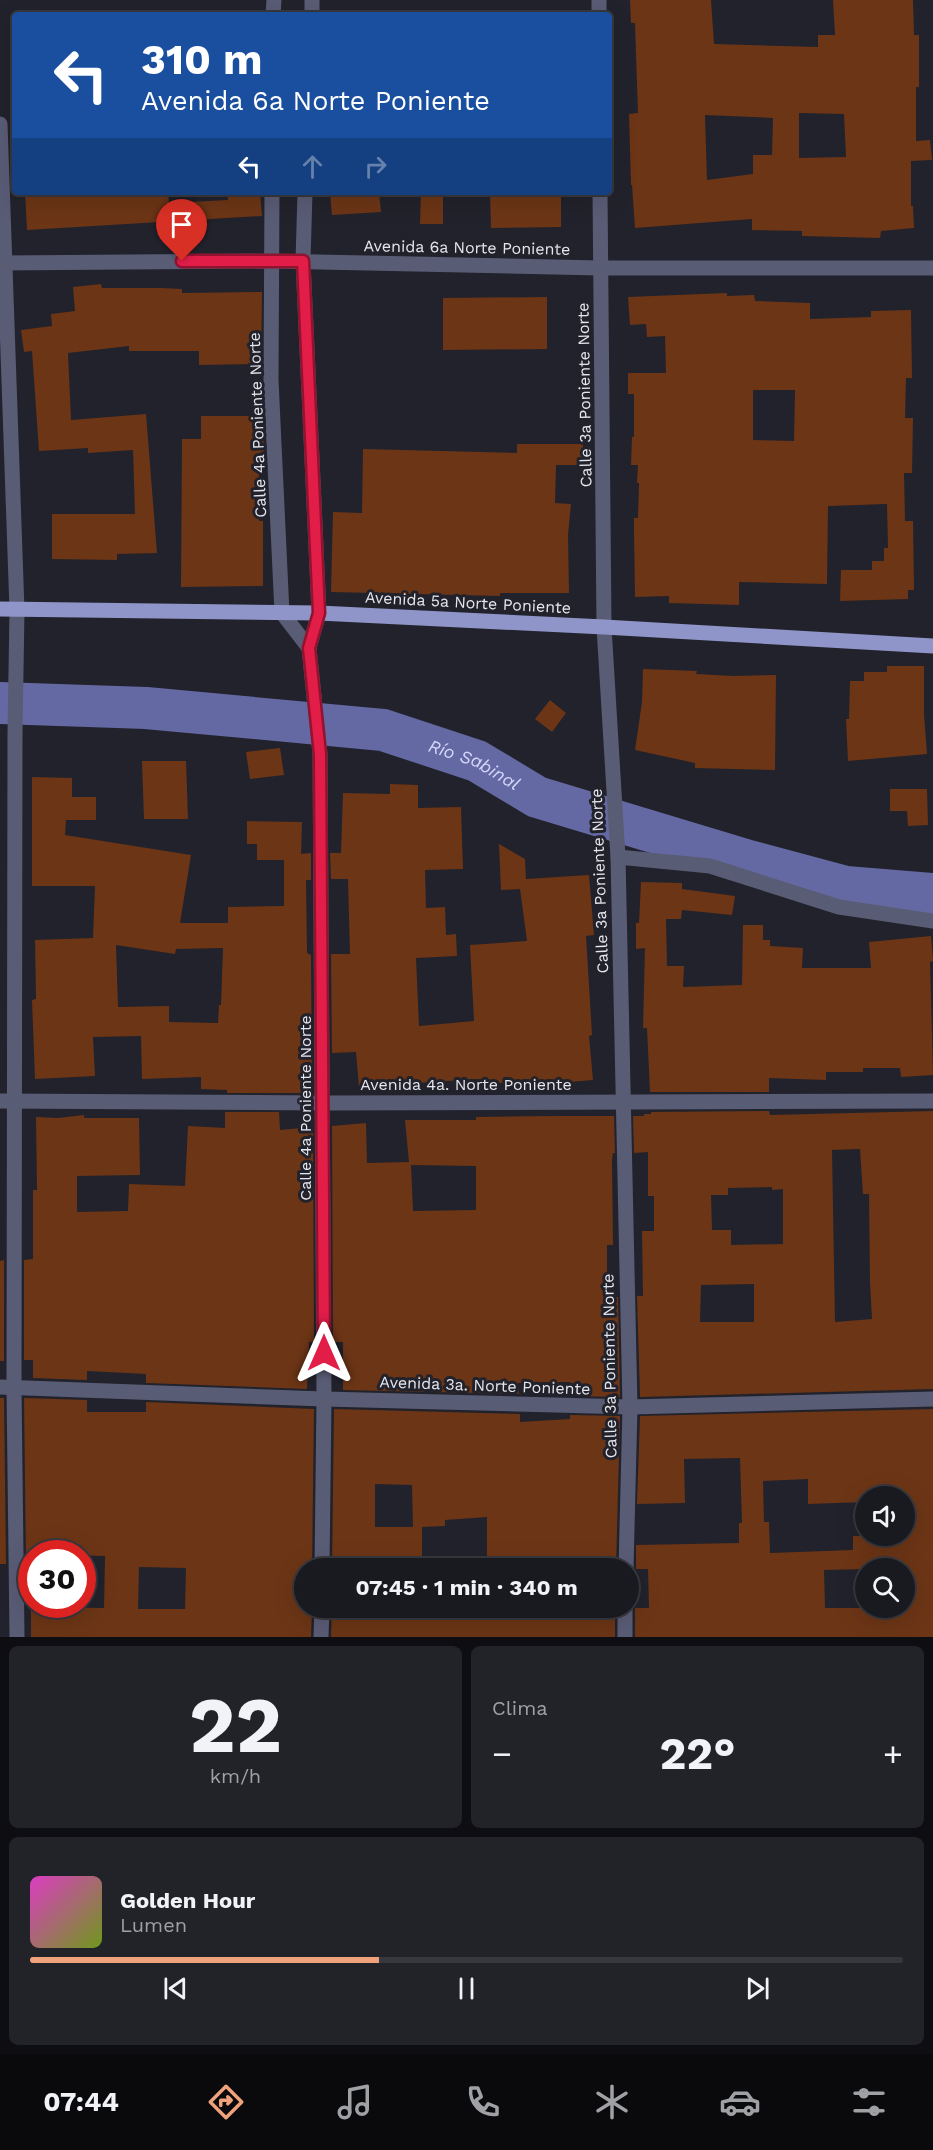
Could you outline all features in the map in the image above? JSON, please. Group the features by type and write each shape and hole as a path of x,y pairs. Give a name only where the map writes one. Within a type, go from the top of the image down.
{"main road":[{"name":"Avenida 5a Norte Poniente","path":"0,609 319,613 933,646"}],"street":[{"path":"0,124 2,263 18,647 7,1101 7,1387 16,1637"},
{"name":"Calle 4a Poniente Norte","path":"272,195 271,381 282,613 309,648"},
{"name":"Calle 4a Poniente Norte","path":"305,195 303,261 319,613 309,648 319,735 323,1103 322,1558"},
{"name":"Calle 3a Poniente Norte","path":"600,195 604,627 618,850 630,1407 626,1558"},
{"name":"Avenida 6a Norte Poniente","path":"2,263 303,261 600,268 933,268"},
{"path":"618,850 710,866 839,908 933,921"},
{"name":"Avenida 4a. Norte Poniente","path":"7,1101 323,1103 933,1101"},
{"name":"Avenida 3a. Norte Poniente","path":"7,1387 324,1399 630,1407 933,1399"},
{"path":"321,1637 322,1618"},
{"path":"625,1618 625,1637"}],"building":[{"path":"630,0 711,0 714,44 818,47 818,35 835,35 833,0 913,0 914,35 919,35 916,141 930,140 932,160 911,161 911,206 913,206 914,228 881,231 880,238 802,236 802,231 752,230 752,219 635,228 629,114 638,113 635,23 631,23","holes":["799,113 844,114 846,157 799,158","705,115 773,118 772,155 753,155 753,174 707,180"]},
{"path":"25,195 168,195 169,203 228,200 227,195 260,195 262,216 27,230"},
{"path":"330,195 379,195 381,212 332,215"},
{"path":"421,195 443,195 443,224 420,224"},
{"path":"490,195 561,195 561,227 491,228"},
{"path":"101,284 102,288 182,289 182,293 262,292 261,364 199,365 199,351 129,351 129,346 68,353 71,420 146,414 157,553 117,554 117,560 52,559 52,514 135,514 133,450 88,453 88,448 39,451 32,351 24,352 21,330 52,326 51,314 75,311 73,287"},
{"path":"727,293 727,296 754,295 755,301 810,303 810,319 871,317 871,311 911,310 912,378 906,378 905,418 913,418 912,473 904,473 905,521 913,521 914,590 908,590 908,599 840,601 841,570 872,570 872,561 884,561 884,548 888,548 887,504 828,506 827,584 739,582 739,605 669,603 669,596 635,597 634,518 638,518 639,483 637,483 638,465 631,465 632,437 634,437 634,394 628,394 628,373 666,373 665,336 647,337 646,324 630,325 628,297","holes":["753,390 795,390 794,441 753,440"]},
{"path":"547,297 547,349 443,350 443,298"},
{"path":"201,416 263,416 264,467 259,467 259,521 263,521 263,586 181,587 182,439 201,439"},
{"path":"517,444 583,444 583,465 556,465 555,503 571,504 568,535 569,593 500,593 500,596 331,592 333,512 362,513 363,449 517,453"},
{"path":"887,666 924,666 927,754 848,761 846,719 849,719 850,681 864,681 864,672 887,672"},
{"path":"643,669 697,671 696,674 733,676 776,675 775,770 695,768 695,763 635,750 642,702"},
{"path":"550,700 566,713 552,732 535,719"},
{"path":"280,748 284,775 250,779 246,752"},
{"path":"142,761 186,761 188,819 144,819"},
{"path":"32,777 72,778 72,797 96,797 96,820 66,820 65,835 191,855 180,923 228,923 228,907 284,906 284,860 257,860 257,844 247,844 247,821 302,822 301,854 311,853 311,880 306,880 307,953 311,955 312,1093 227,1093 227,1090 201,1089 201,1077 142,1079 141,1036 93,1037 95,1076 35,1079 32,1000 36,999 35,940 93,938 95,886 32,886","holes":["116,945 175,954 176,949 223,948 218,1023 169,1022 169,1006 118,1007"]},
{"path":"390,784 418,785 418,808 461,807 463,869 425,870 426,908 445,907 446,935 456,934 457,956 416,958 419,1026 474,1021 470,945 527,941 520,889 501,890 499,844 525,859 526,879 589,875 594,935 586,936 592,1035 589,1036 593,1080 557,1083 477,1083 477,1079 359,1087 356,1052 332,1053 331,954 350,954 348,879 331,879 330,853 341,853 343,793 390,794"},
{"path":"890,789 927,789 928,825 908,826 907,811 890,811"},
{"path":"641,882 682,883 682,889 735,896 732,915 682,910 681,919 666,919 667,966 684,966 683,987 742,985 743,925 763,925 763,940 770,940 770,946 803,948 802,968 871,968 869,942 931,936 933,1075 901,1077 900,1068 863,1068 863,1072 826,1072 826,1080 769,1078 769,1092 650,1092 647,1028 643,1028 645,948 636,949 636,923 639,923"},
{"path":"769,1111 770,1115 933,1111 933,1389 640,1397 637,1296 643,1296 642,1231 654,1231 654,1196 648,1196 648,1152 634,1153 633,1116 644,1116 651,1112","holes":["860,1149 863,1194 869,1194 872,1319 835,1322 832,1150","772,1187 772,1190 783,1189 783,1244 731,1245 731,1230 712,1230 711,1195 728,1195 728,1188","754,1284 754,1322 700,1322 701,1285"]},
{"path":"225,1112 279,1112 280,1130 313,1127 314,1342 309,1342 307,1389 146,1383 146,1374 87,1371 87,1380 33,1378 33,1360 24,1360 24,1260 33,1259 33,1190 37,1190 36,1117 58,1118 84,1115 84,1118 139,1118 140,1175 77,1176 77,1212 128,1211 129,1184 185,1186 188,1126 225,1128"},
{"path":"614,1116 613,1245 607,1245 607,1297 618,1297 620,1397 570,1396 570,1382 518,1383 519,1394 343,1390 343,1342 333,1342 332,1126 366,1123 367,1163 409,1162 405,1120 476,1120 476,1117","holes":["411,1165 476,1166 476,1210 413,1211"]},
{"path":"4,1260 4,1361 0,1361 0,1261"},
{"path":"0,1398 4,1398 6,1564 0,1564"},
{"path":"24,1398 87,1400 87,1412 146,1412 146,1402 314,1409 312,1558 294,1558 294,1618 312,1618 311,1637 31,1637 31,1618 96,1618 96,1608 104,1608 105,1556 96,1556 96,1540 26,1540","holes":["139,1567 186,1568 185,1609 138,1609"]},
{"path":"334,1409 520,1414 520,1422 570,1419 570,1415 620,1416 616,1558 487,1558 487,1517 445,1520 445,1526 422,1527 422,1558 332,1558","holes":["375,1484 412,1485 413,1527 375,1527"]},
{"path":"933,1409 933,1637 635,1637 635,1618 639,1618 639,1608 649,1608 648,1569 639,1569 636,1545 739,1543 739,1523 742,1523 740,1458 684,1459 685,1503 637,1504 640,1416","holes":["808,1479 808,1504 855,1502 855,1486 915,1486 915,1546 855,1546 855,1536 853,1536 853,1550 770,1553 769,1522 764,1522 763,1481"]},
{"path":"332,1618 615,1618 615,1637 331,1637"}],"waterway":[{"name":"Río Sabinal","path":"0,703 146,708 383,730 477,761 537,797 749,861 846,887 933,894"}],"route":[{"path":"182,261 303,261 319,613 309,648 320,754 324,1353"}]}
